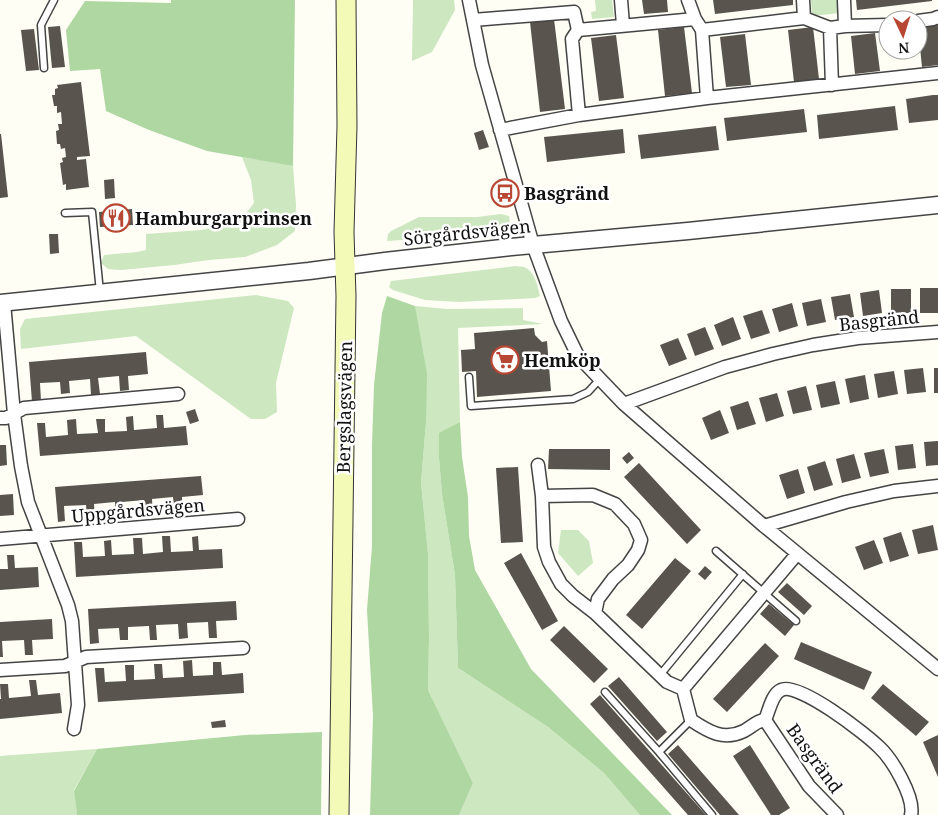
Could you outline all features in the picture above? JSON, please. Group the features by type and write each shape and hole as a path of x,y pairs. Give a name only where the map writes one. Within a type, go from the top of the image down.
{"main road":[{"name":"Bergslagsvägen","path":"339,815 345,388 346,0"}],"street":[{"path":"469,0 482,65 533,245 561,321 578,356 624,404 764,526 938,669"},
{"path":"621,0 623,26"},
{"path":"688,0 695,19 702,30 707,98"},
{"path":"803,0 804,18"},
{"path":"844,0 845,26"},
{"path":"473,20 574,12 578,30 572,39 579,115"},
{"path":"702,30 804,18 830,28 878,25"},
{"path":"578,30 695,19"},
{"path":"830,28 832,85"},
{"path":"500,130 579,115 707,98 938,73"},
{"name":"Sörgårdsvägen","path":"2,303 533,245 688,232 938,205"},
{"path":"2,303 14,414 28,502 68,604 72,621 78,705 74,729"},
{"name":"Basgränd","path":"624,404 725,367 805,347 858,338 938,332"},
{"path":"0,418 6,418 24,408 178,394"},
{"path":"538,465 542,496 544,547 549,562 561,584 595,613 667,682 683,689"},
{"path":"764,526 884,493 938,486"},
{"path":"542,496 593,495 615,504 634,524 641,540 638,550 628,565 613,579 598,599 595,613"},
{"name":"Uppgårdsvägen","path":"0,539 238,519"},
{"path":"683,689 797,554"},
{"path":"0,670 65,666 86,657 243,648"},
{"name":"Basgränd","path":"765,720 772,701 779,690 786,688 807,696 845,719 880,748 901,775 910,802 911,815"},
{"path":"683,689 692,720"},
{"name":"Basgränd","path":"692,720 716,734 731,736 745,731 758,721 765,720"},
{"name":"Basgränd","path":"765,720 809,786 837,815"}],"lane":[{"path":"44,68 41,25 54,0"},
{"path":"65,213 92,212 101,293"},
{"path":"469,377 471,406 573,399 588,392 600,379"},
{"path":"716,551 796,621"},
{"path":"660,675 743,574"},
{"path":"606,692 660,752 712,815"},
{"path":"660,752 692,720"}],"green space":[{"path":"171,0 295,0 293,166 207,151 149,130 106,111 100,69 70,71 66,30 85,1 171,3"},
{"path":"413,0 454,0 455,10 432,52 412,61"},
{"path":"595,0 612,0 614,17 592,19 591,12 596,11"},
{"path":"811,0 838,0 840,13 812,16"},
{"path":"242,157 293,166 296,205 295,231 277,245 245,257 174,265 121,270 108,269 101,263 104,255 146,250 146,234 201,230 225,225 244,216 254,203 251,180"},
{"path":"501,214 509,216 510,225 503,229 432,238 387,241 388,234 391,231 419,217 477,217"},
{"path":"516,266 524,267 531,272 540,296 535,298 459,302 425,300 389,287 391,281"},
{"path":"256,295 288,301 294,308 276,383 277,412 265,419 251,419 136,336 21,349 20,329 25,319"},
{"path":"387,296 415,306 427,374 426,423 421,482 428,554 428,690 473,783 459,815 370,815 373,716 367,610 372,546 372,446 374,385 382,313"},
{"path":"415,306 447,309 523,308 523,320 543,324 458,328 460,422 439,434 439,458 442,494 455,575 458,668 548,727 604,773 640,815 459,815 473,783 428,690 428,554 421,482 426,423"},
{"path":"460,422 462,457 468,497 469,536 475,570 531,669 672,815 640,815 604,773 548,727 458,668 455,575 442,494 439,433"},
{"path":"561,530 578,530 589,541 593,563 578,576 558,553"},
{"path":"322,732 321,815 77,815 74,791 97,749 245,735"},
{"path":"97,749 74,790 77,815 0,815 0,756"}],"building":[{"path":"642,0 667,0 668,12 644,14"},
{"path":"713,0 793,0 793,5 715,14"},
{"path":"856,0 932,0 932,1 857,10"},
{"path":"554,19 565,109 540,112 530,22"},
{"path":"938,25 938,65 922,67 921,60 928,60 928,26"},
{"path":"60,26 65,67 52,68 48,27"},
{"path":"684,27 692,93 665,96 658,30"},
{"path":"813,27 819,79 794,82 788,30"},
{"path":"34,29 39,70 26,71 21,30"},
{"path":"875,33 880,71 855,74 851,36"},
{"path":"745,34 751,85 726,87 720,37"},
{"path":"616,35 624,98 599,101 591,38"},
{"path":"81,82 90,156 77,157 77,160 86,159 89,187 66,190 66,184 63,185 60,163 63,162 62,158 66,157 65,148 61,149 60,144 57,144 56,131 59,130 58,124 62,124 61,112 57,113 57,106 54,106 52,95 55,95 55,89 58,88 57,85"},
{"path":"938,95 938,120 909,123 906,99"},
{"path":"895,106 898,130 819,139 817,115"},
{"path":"804,109 807,132 727,141 724,118"},
{"path":"716,126 719,150 641,159 638,135"},
{"path":"623,129 625,153 547,162 544,137"},
{"path":"483,130 489,147 479,150 474,133"},
{"path":"0,134 8,197 0,198"},
{"path":"114,179 115,198 105,199 104,180"},
{"name":"Hamburgarprinsen","path":"132,209 133,225 100,227 99,212"},
{"path":"49,234 58,234 59,253 50,254"},
{"path":"920,288 938,288 938,313 920,313"},
{"path":"891,289 911,289 911,313 891,313"},
{"path":"879,290 882,313 863,316 860,293"},
{"path":"850,294 854,317 835,320 831,297"},
{"path":"821,299 826,322 807,326 802,303"},
{"path":"792,303 798,326 779,332 772,309"},
{"path":"762,310 770,333 751,339 743,316"},
{"path":"733,317 741,339 722,346 714,325"},
{"path":"705,327 714,349 695,356 687,334"},
{"name":"Hemköp","path":"534,328 535,335 542,342 547,341 551,391 477,397 476,371 462,372 461,350 475,349 474,333"},
{"path":"678,338 687,359 669,366 660,345"},
{"path":"146,352 148,374 128,376 129,390 120,391 119,376 98,378 100,394 91,395 90,379 69,381 70,393 61,394 60,382 40,383 41,401 32,402 29,362"},
{"path":"923,368 926,392 907,394 904,370"},
{"path":"934,368 938,368 938,393 934,393"},
{"path":"894,371 898,394 878,398 874,374"},
{"path":"865,375 869,399 850,403 845,379"},
{"path":"835,381 840,404 821,408 816,385"},
{"path":"806,386 812,410 793,414 787,391"},
{"path":"777,393 784,416 766,422 759,398"},
{"path":"748,401 756,424 737,430 730,407"},
{"path":"195,409 199,421 190,424 186,412"},
{"path":"720,410 729,433 711,440 702,418"},
{"path":"156,415 163,415 164,428 186,426 188,445 40,456 37,423 45,423 46,437 68,435 67,420 76,419 77,434 98,433 96,419 105,419 105,432 127,431 126,417 133,416 134,430 157,428"},
{"path":"938,441 938,465 926,466 924,442"},
{"path":"913,444 916,468 898,470 895,446"},
{"path":"0,445 6,445 7,465 0,466"},
{"path":"549,449 610,449 610,470 548,469"},
{"path":"884,449 889,473 870,477 864,453"},
{"path":"629,452 634,458 627,464 622,458"},
{"path":"854,454 861,478 842,483 836,459"},
{"path":"825,461 833,485 814,491 807,467"},
{"path":"639,463 701,530 687,544 624,477"},
{"path":"518,467 523,542 501,543 496,468"},
{"path":"798,469 805,493 787,499 779,475"},
{"path":"201,476 203,495 182,497 183,515 175,515 173,497 152,499 153,516 145,516 144,500 122,502 124,517 116,518 115,502 94,504 95,518 87,518 86,505 64,506 65,521 58,522 55,487"},
{"path":"13,494 14,515 0,516 0,495"},
{"path":"933,525 938,550 918,554 912,530"},
{"path":"901,532 909,556 890,562 883,538"},
{"path":"162,536 170,536 171,552 193,551 192,537 198,536 199,550 222,549 223,568 76,577 74,542 82,542 83,557 105,556 104,541 111,540 112,555 134,554 133,538 142,538 143,554 163,552"},
{"path":"874,540 883,563 864,570 855,547"},
{"path":"521,553 558,621 542,630 504,563"},
{"path":"7,555 14,555 15,568 38,567 39,587 0,590 0,569 8,569"},
{"path":"675,558 691,571 642,629 626,615"},
{"path":"705,566 712,572 705,580 698,574"},
{"path":"787,583 812,606 804,615 778,592"},
{"path":"236,601 237,620 216,621 217,638 209,638 208,622 187,623 188,638 179,639 178,624 156,625 157,640 150,640 149,626 128,627 128,640 120,640 119,628 98,629 99,643 90,644 88,609"},
{"path":"769,604 794,625 785,636 760,614"},
{"path":"52,619 53,639 32,640 33,655 25,655 24,640 2,641 3,657 0,657 0,622"},
{"path":"564,626 608,669 594,683 550,640"},
{"path":"801,642 872,672 864,690 794,659"},
{"path":"765,643 779,656 727,712 713,699"},
{"path":"192,660 193,676 213,675 213,662 221,662 222,675 243,673 244,693 98,702 95,668 104,668 105,682 126,681 125,665 134,665 134,680 155,679 154,664 162,664 163,678 184,677 183,661"},
{"path":"619,677 667,732 657,741 608,686"},
{"path":"29,680 36,680 38,695 60,693 62,713 0,719 0,684 8,684 9,698 31,696"},
{"path":"883,684 929,722 916,736 871,698"},
{"path":"600,695 706,815 688,815 590,704"},
{"path":"225,720 226,727 212,728 211,722"},
{"path":"938,735 938,777 923,742"},
{"path":"678,745 739,815 720,815 668,754"},
{"path":"750,745 790,808 779,815 771,815 733,756"}],"place":[{"name":"Basgränd","path":"505,193"},
{"name":"Hamburgarprinsen","path":"116,218"},
{"name":"Hemköp","path":"505,360"}]}
